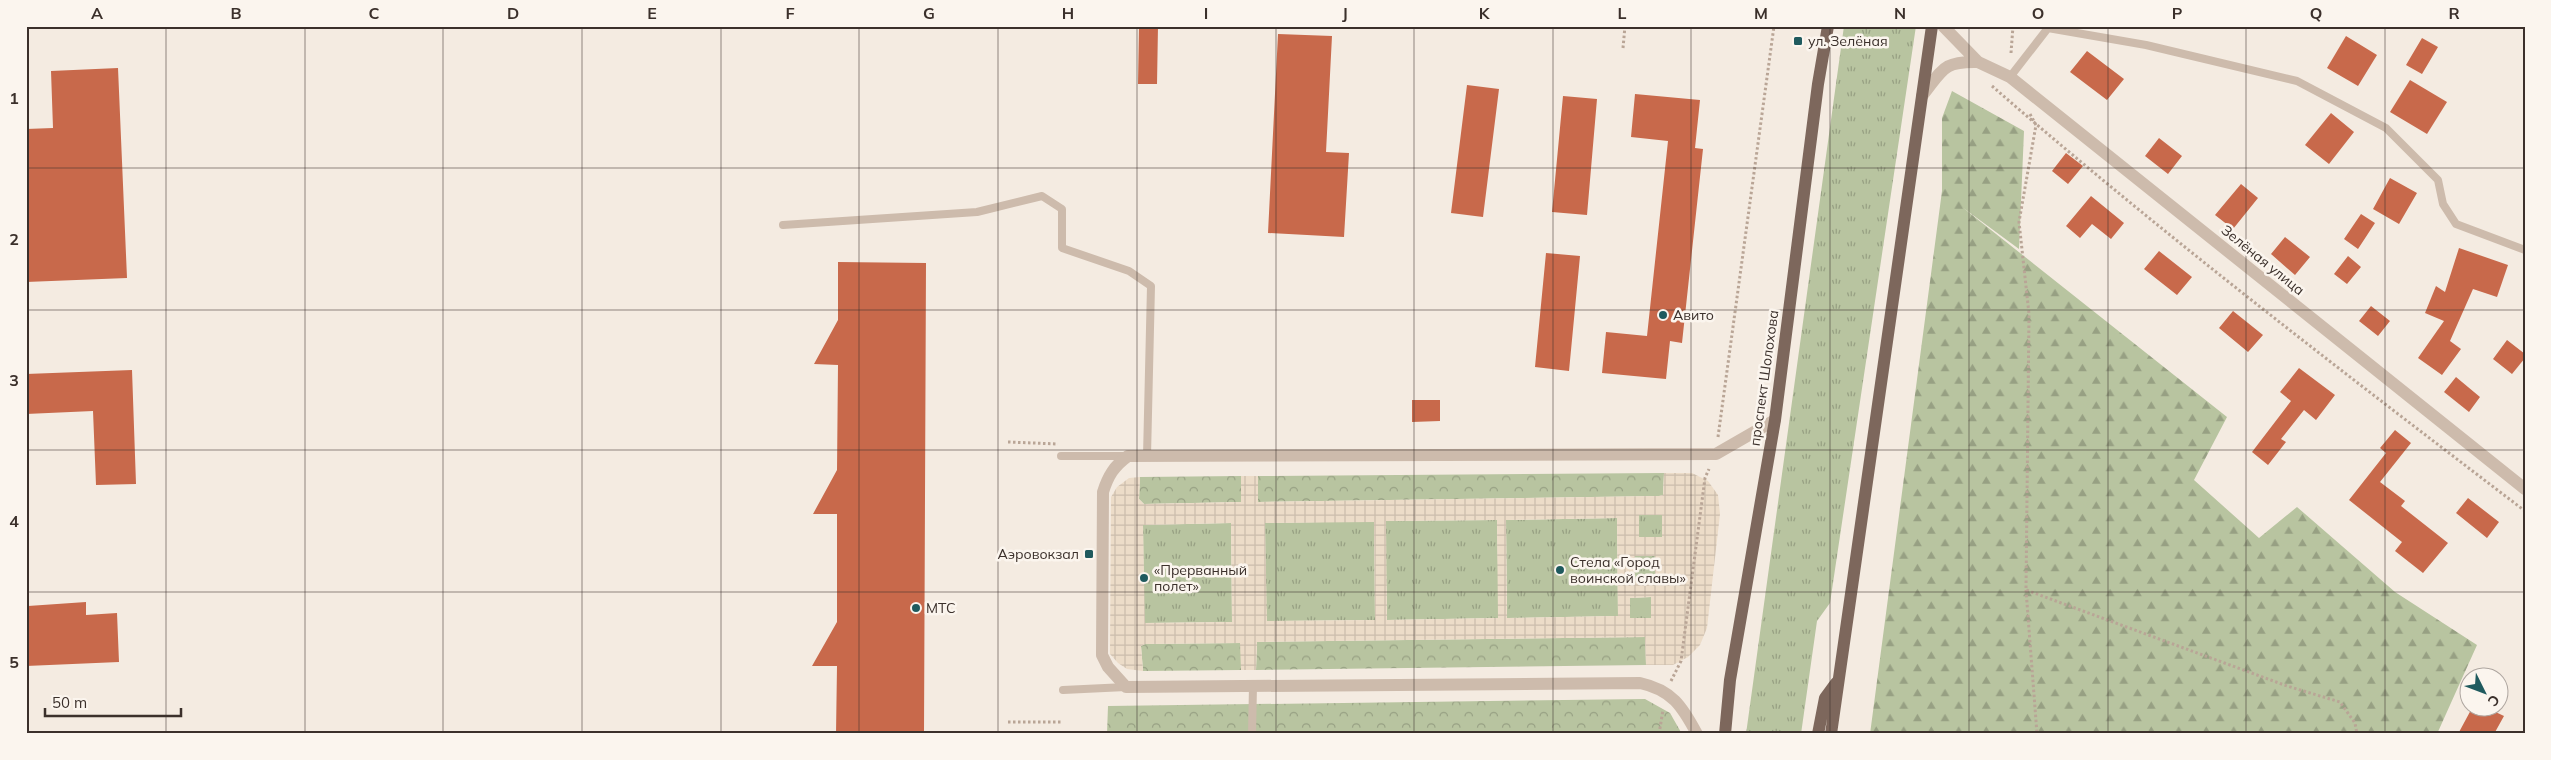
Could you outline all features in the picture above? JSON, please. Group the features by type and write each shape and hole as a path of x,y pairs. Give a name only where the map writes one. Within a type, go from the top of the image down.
{"main road":[{"name":"проспект Шолохова","path":"1728,730 1730,680 1774,420 1817,93 1828,26"},
{"path":"1830,734 1932,26"},
{"path":"1818,734 1825,698 1838,681"}],"street":[{"name":"Зелёная улица","path":"1943,26 1945,31 1978,62 2010,77 2525,489"},
{"name":"Зелёная улица","path":"1922,96 1946,66 1956,61 1978,62"},
{"path":"1697,734 1688,716 1666,692 1658,686 1640,683 1126,687 1112,672 1102,655 1102,501 1108,478 1116,465 1128,456 1716,454 1774,420"}],"lane":[{"path":"2010,77 2048,28 2146,45 2297,81 2386,128 2438,180 2443,204 2456,224 2525,250"},
{"path":"783,225 977,212 1042,196 1062,209 1062,248 1129,271 1151,286 1147,456"},
{"path":"1061,456 1128,456"},
{"path":"1252,734 1253,686"},
{"path":"1063,690 1126,687"}],"path":[{"path":"1623,48 1625,26"},
{"path":"1660,734 1666,692 1681,661 1705,478 1716,454 1774,26"},
{"path":"1978,62 1981,77 2036,125 2339,368 2525,511"},
{"path":"2027,109 2036,125 2019,222 2028,314 2026,590 2037,734"},
{"path":"1008,442 1061,444"},
{"path":"2026,590 2287,686 2340,702 2355,723 2358,734"},
{"path":"1008,722 1063,722"}],"green space":[{"path":"1844,26 1916,26 1830,603 1817,621 1801,734 1746,734"},
{"path":"1952,91 2024,131 2019,249 1962,207 2227,417 2194,480 2259,538 2297,507 2395,592 2477,645 2467,668 2458,668 2458,687 2437,734 1870,734 1942,191 1942,118"},
{"path":"1664,473 1663,495 1659,496 1257,502 1258,476"},
{"path":"1241,476 1241,502 1144,504 1139,499 1140,477"},
{"path":"1639,515 1662,515 1662,537 1639,538"},
{"path":"1617,518 1618,616 1507,618 1506,520"},
{"path":"1497,520 1499,618 1387,620 1385,521"},
{"path":"1374,521 1375,620 1266,621 1265,523"},
{"path":"1231,523 1232,622 1144,623 1143,525"},
{"path":"1635,556 1655,556 1655,577 1635,577"},
{"path":"1651,597 1651,618 1630,618 1630,598"},
{"path":"1645,637 1646,665 1256,670 1257,642"},
{"path":"1241,643 1241,670 1143,671 1141,646 1145,644"},
{"path":"1645,699 1670,713 1682,734 1107,734 1108,706"}],"shaded area":[{"path":"1664,473 1692,473 1708,481 1718,495 1720,514 1707,628 1700,645 1688,657 1673,665 1646,665 1645,637 1257,642 1256,670 1241,670 1240,643 1145,644 1141,646 1143,671 1127,669 1110,654 1111,497 1117,487 1129,478 1140,477 1139,499 1144,504 1241,502 1241,476 1258,476 1258,502 1663,495","holes":["1639,515 1662,515 1662,537 1639,537","1617,518 1618,616 1507,618 1506,520","1497,520 1498,618 1387,620 1386,521","1374,522 1375,620 1267,621 1265,523","1231,523 1232,622 1145,623 1143,525","1635,556 1655,556 1655,576 1635,577","1651,597 1651,618 1630,618 1630,598"]}],"building":[{"path":"1139,26 1158,26 1157,84 1138,84"},
{"path":"1278,34 1332,36 1326,152 1349,153 1344,237 1268,233"},
{"path":"2346,36 2377,55 2358,86 2327,68"},
{"path":"2422,38 2438,47 2422,74 2406,65"},
{"path":"2087,51 2124,79 2107,100 2070,72"},
{"path":"118,68 127,278 26,282 26,129 53,128 51,71"},
{"path":"2410,80 2447,102 2427,134 2390,112"},
{"path":"1467,85 1499,89 1483,217 1451,213"},
{"path":"1635,94 1700,100 1695,148 1703,149 1682,343 1670,341 1666,379 1602,373 1606,332 1647,336 1668,141 1631,137"},
{"path":"1563,96 1597,99 1587,215 1552,212"},
{"path":"2331,113 2354,132 2329,164 2305,145"},
{"path":"2159,138 2182,156 2168,174 2145,156"},
{"path":"2066,153 2083,166 2068,184 2052,171"},
{"path":"2390,178 2417,193 2399,224 2373,209"},
{"path":"2241,184 2258,198 2233,229 2215,215"},
{"path":"2091,196 2124,223 2111,239 2092,224 2080,238 2066,226"},
{"path":"2361,214 2375,223 2358,249 2344,239"},
{"path":"2285,237 2310,257 2295,275 2271,254"},
{"path":"2459,248 2508,265 2497,297 2473,289 2450,341 2461,349 2442,375 2418,358 2444,321 2425,313 2436,286 2445,292"},
{"path":"2159,251 2192,277 2177,295 2144,269"},
{"path":"1546,253 1580,256 1569,371 1535,367"},
{"path":"2348,256 2361,267 2347,284 2334,274"},
{"path":"838,262 926,263 924,734 836,734 837,666 812,666 837,622 837,514 813,514 837,470 838,365 814,364 838,320"},
{"path":"2371,306 2390,321 2378,336 2359,321"},
{"path":"2233,311 2263,335 2248,352 2219,328"},
{"path":"2507,340 2525,354 2525,358 2512,374 2493,359"},
{"path":"2299,368 2335,395 2316,420 2304,410 2281,439 2286,442 2268,465 2252,452 2291,401 2280,392"},
{"path":"132,370 136,484 96,485 93,411 26,414 26,374"},
{"path":"2456,377 2480,397 2469,412 2444,392"},
{"path":"1412,400 1440,400 1440,421 1412,422"},
{"path":"2395,430 2411,443 2380,482 2405,501 2401,506 2448,543 2423,573 2395,551 2402,542 2349,500 2386,453 2380,448"},
{"path":"2468,498 2499,522 2487,538 2456,513"},
{"path":"86,602 86,615 117,613 119,662 26,666 28,606"},
{"path":"2467,718 2503,718 2494,734 2458,734"}],"place":[{"name":"ул. Зелёная","path":"1798,41"},
{"name":"Авито","path":"1663,315"},
{"name":"Аэровокзал","path":"1089,554"},
{"name":"Стела «Город воинской славы»","path":"1560,570"},
{"name":"«Пpepвaнный пoлeт»","path":"1144,578"},
{"name":"МТС","path":"916,608"}]}
